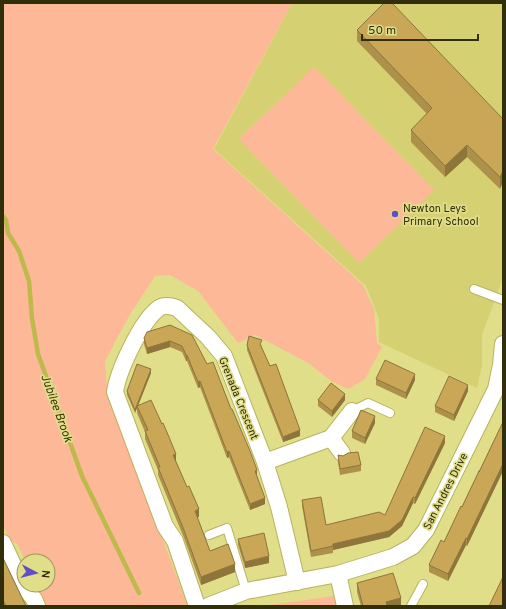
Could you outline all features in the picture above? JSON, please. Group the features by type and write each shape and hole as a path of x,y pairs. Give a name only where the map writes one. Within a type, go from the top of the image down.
{"street":[{"name":"Grenada Crescent","path":"197,606 175,541 165,526 115,392 116,383 135,339 148,319 160,308 170,306 177,308 208,337 224,356 265,462 279,507 297,582"},
{"name":"San Andres Drive","path":"208,606 246,591 338,574 393,557 413,546 426,530 496,389 501,365 503,344"},
{"path":"265,462 331,438 352,411"},
{"path":"331,438 342,453"},
{"path":"3,543 22,584 34,599 37,606"},
{"path":"338,574 345,606"}],"lane":[{"path":"474,289 503,300"},
{"path":"352,411 368,403 390,413"},
{"path":"209,535 227,528 246,591"},
{"path":"412,606 423,584"}],"shaded area":[{"path":"3,3 292,3 213,149 363,285 374,309 377,343 382,347 365,379 348,389 331,381 310,364 255,335 238,343 198,291 170,275 155,276 129,316 105,361 107,388 187,605 46,606 40,593 56,593 56,553 22,553 18,545 9,539 3,525"},
{"name":"Newton Leys Primary School","path":"292,3 503,3 503,278 482,335 482,365 477,388 379,342 379,319 366,286 214,149"},
{"path":"314,67 434,190 359,263 239,139"},
{"path":"334,596 337,606 264,606"}],"building":[{"path":"384,3 392,3 503,119 503,171 500,177 467,145 445,166 411,130 432,108 357,30"},
{"path":"170,325 192,335 207,364 213,362 231,409 250,451 257,470 255,471 265,498 250,504 229,451 227,452 200,381 198,382 182,346 170,341 147,348 144,338 147,332"},
{"path":"249,336 262,340 260,344 270,366 276,364 300,430 283,437 247,345"},
{"path":"385,360 415,374 406,393 376,379"},
{"path":"137,364 151,369 135,410 127,391"},
{"path":"449,376 468,385 454,415 435,406"},
{"path":"331,383 345,394 332,411 318,400"},
{"path":"151,400 169,437 176,454 173,455 187,487 189,486 199,509 195,511 210,551 228,544 235,564 201,577 145,431 148,430 137,406"},
{"path":"361,410 375,416 365,438 352,431"},
{"path":"503,422 503,464 467,539 466,538 448,574 429,565 441,540 444,542"},
{"path":"425,427 445,436 415,498 413,497 402,520 389,531 333,544 333,546 311,551 302,500 321,497 326,525 379,512 385,515"},
{"path":"358,452 361,465 340,469 338,455 343,456 348,453"},
{"path":"264,533 269,556 245,562 238,539"},
{"path":"3,558 16,585 16,593 20,593 26,606 6,606 3,600"},
{"path":"393,573 401,598 386,602 387,606 363,606 357,583"},
{"path":"503,577 503,606 489,606"}],"waterway":[{"name":"Jubilee Brook","path":"3,216 6,220 8,233 19,251 29,281 32,318 38,354 82,476 139,593"}],"place":[{"name":"Newton Leys Primary School","path":"395,214"}]}
